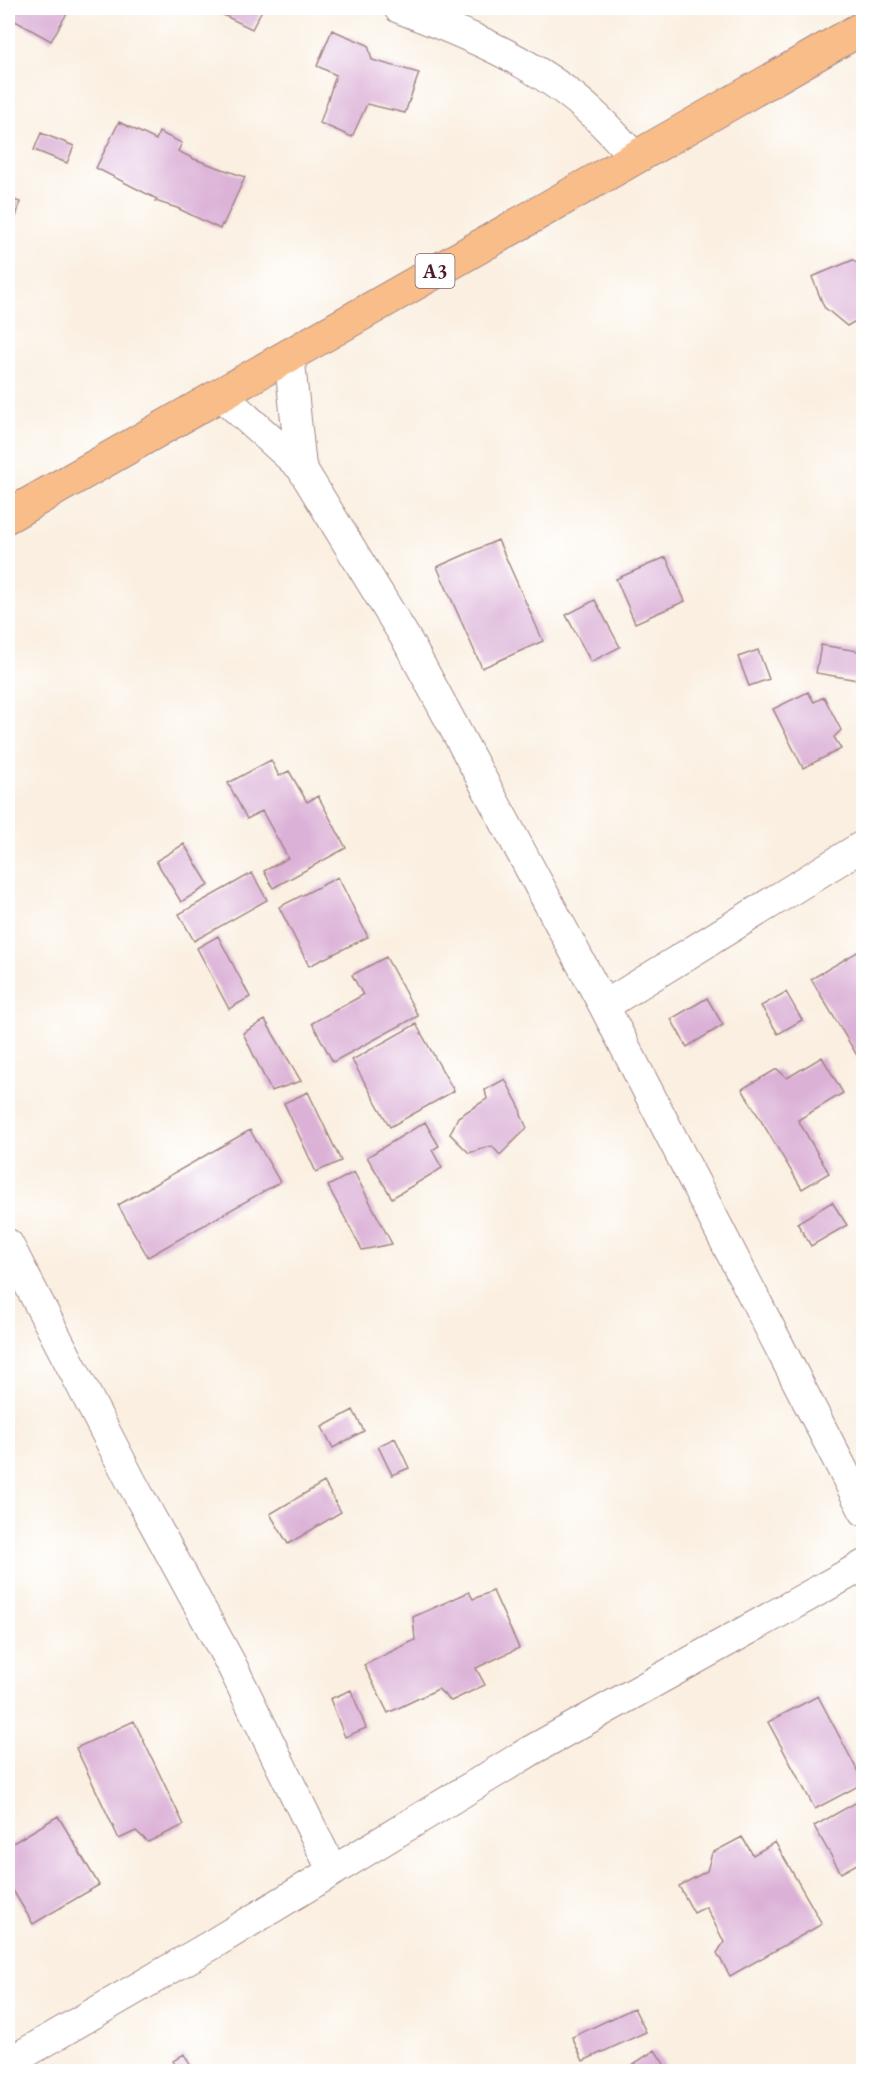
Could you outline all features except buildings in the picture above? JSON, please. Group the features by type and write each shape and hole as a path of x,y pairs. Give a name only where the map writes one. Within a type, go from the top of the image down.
{"highway":[{"name":"A3","path":"8,516 864,27"}],"street":[{"path":"399,8 492,46 527,66 592,113 634,157"},
{"path":"289,354 301,467"},
{"path":"220,394 301,467 408,642 604,1006 864,1511"},
{"path":"604,1006 864,845"},
{"path":"8,1244 132,1483 232,1666 332,1870"},
{"path":"8,2063 208,1947 532,1750 864,1565"}]}
